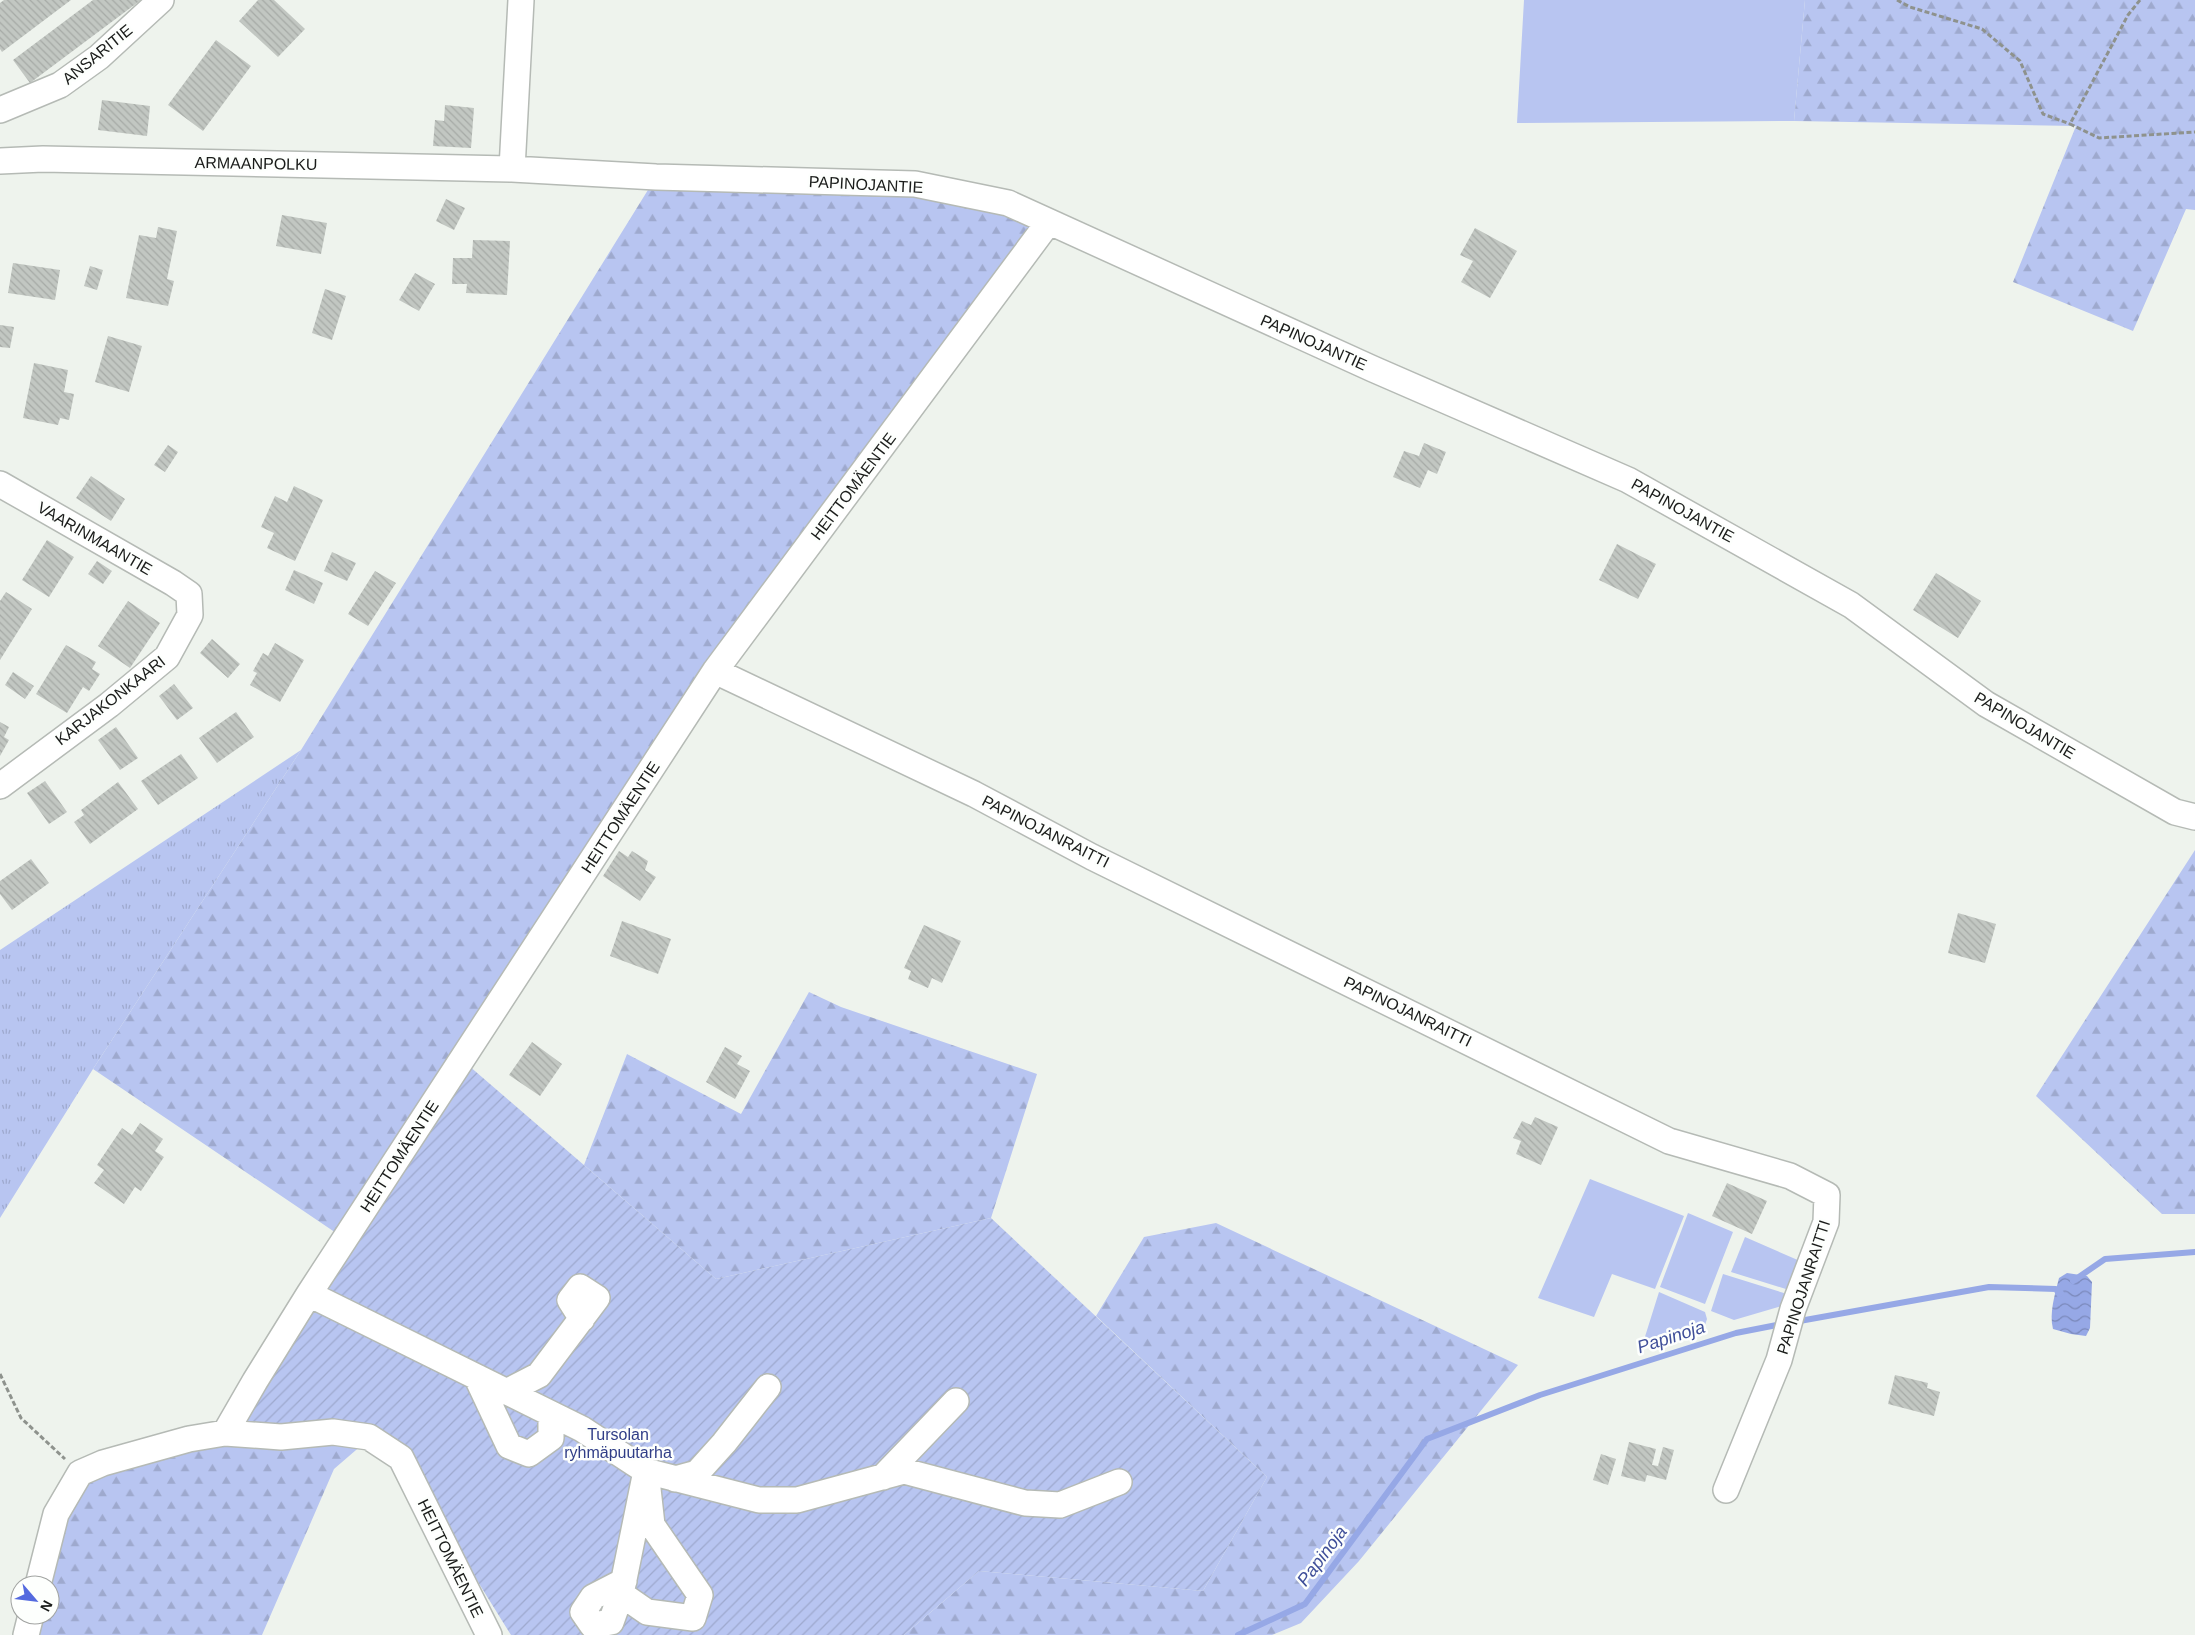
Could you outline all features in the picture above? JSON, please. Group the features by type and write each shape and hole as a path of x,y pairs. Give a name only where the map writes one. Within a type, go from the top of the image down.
{"street":[{"name":"ANSARITIE","path":"0,110 60,85 99,57 161,0"},
{"path":"512,169 521,0"},
{"name":"ARMAANPOLKU","path":"0,161 43,159 512,169"},
{"name":"PAPINOJANTIE","path":"512,169 656,177 915,184 1008,203 1364,365 1628,480 1851,605 1986,704 2175,812 2195,817"},
{"name":"HEITTOMÄENTIE","path":"225,1434 255,1381 309,1294 715,671 1048,222"},
{"name":"VAARINMAANTIE","path":"0,484 189,594"},
{"name":"KARJAKONKAARI","path":"0,786 108,705 167,657 190,615 189,594"},
{"name":"PAPINOJANRAITTI","path":"715,671 974,794 1092,857 1669,1140 1790,1176 1827,1195 1826,1222 1793,1309 1772,1377 1726,1490"},
{"path":"309,1294 582,1429 646,1472 759,1500 797,1500 904,1471 1025,1503 1060,1505 1119,1482"},
{"path":"506,1392 539,1375 582,1319"},
{"path":"477,1378 509,1446 529,1454 551,1438 551,1414"},
{"path":"675,1479 697,1473 724,1443 768,1387"},
{"path":"883,1477 956,1401"},
{"name":"HEITTOMÄENTIE","path":"80,1473 103,1463 189,1439 225,1434 281,1437 333,1432 370,1437 402,1458 489,1635"},
{"path":"646,1472 652,1525 700,1595 693,1618 647,1612 622,1588 646,1472"},
{"path":"41,1575 56,1514 80,1473"}],"path":[{"path":"1897,0 1910,7 1982,29 2020,61 2043,114 2099,138 2195,132"},
{"path":"2070,124 2128,15 2140,0"},
{"path":"0,1374 21,1418 80,1473"}],"green space":[{"path":"1524,0 1805,0 1794,121 1517,123"},
{"path":"1805,0 2195,0 2195,210 2186,209 2133,331 2013,282 2076,126 1794,121"},
{"path":"656,177 915,184 1048,223 715,671 345,1239 93,1069 301,750"},
{"path":"301,750 93,1069 0,1218 0,950"},
{"path":"2195,850 2195,1214 2162,1214 2036,1096"},
{"path":"809,992 841,1007 1037,1074 991,1218 716,1279 584,1165 627,1054 741,1114"},
{"name":"Tursolan ryhmäpuutarha","path":"461,1059 716,1279 991,1218 1267,1477 1203,1591 979,1571 904,1635 511,1635 401,1458 369,1437 225,1433"},
{"path":"1590,1179 1684,1216 1655,1289 1612,1274 1594,1317 1538,1298"},
{"path":"1688,1213 1733,1232 1705,1304 1660,1287"},
{"path":"1216,1223 1518,1365 1359,1561 1301,1623 1272,1635 904,1635 979,1571 1203,1591 1267,1477 1096,1316 1144,1237"},
{"path":"1745,1237 1800,1261 1789,1290 1731,1272"},
{"path":"1723,1274 1787,1294 1782,1306 1734,1320 1711,1311"},
{"path":"1659,1292 1705,1312 1707,1319 1703,1331 1643,1343"},
{"path":"339,1440 363,1444 334,1469 262,1635 35,1635 38,1625 60,1625 60,1575 52,1575 69,1505 86,1481 109,1471 231,1442"}],"water":[{"path":"2067,1273 2087,1276 2092,1282 2090,1328 2086,1336 2053,1329 2052,1310 2059,1278"}],"building":[{"path":"4,0 71,0 2,52 0,49 0,3"},
{"path":"93,0 141,0 30,83 13,60"},
{"path":"258,0 274,0 305,29 278,57 239,21"},
{"path":"216,40 251,66 203,131 168,105"},
{"path":"102,100 150,106 147,136 98,130"},
{"path":"445,105 474,108 471,148 433,146 435,120 444,121"},
{"path":"446,199 465,208 454,230 436,221"},
{"path":"282,215 327,223 321,254 276,246"},
{"path":"158,227 177,231 167,279 174,281 168,306 126,298 139,235 156,238"},
{"path":"1475,228 1517,251 1490,298 1461,282 1473,261 1460,255"},
{"path":"473,240 510,241 507,295 466,293 467,284 452,284 453,258 472,258"},
{"path":"13,263 60,270 55,300 8,293"},
{"path":"90,266 103,270 97,290 84,286"},
{"path":"415,273 435,284 419,311 399,300"},
{"path":"325,289 346,296 332,340 312,333"},
{"path":"0,325 14,327 10,348 0,347"},
{"path":"108,336 142,346 129,392 95,382"},
{"path":"34,363 68,370 64,392 74,394 69,420 60,418 58,425 23,418"},
{"path":"1424,443 1446,452 1437,474 1428,470 1420,488 1393,477 1404,451 1419,456"},
{"path":"168,445 178,452 165,472 154,465"},
{"path":"91,476 125,499 111,521 76,498"},
{"path":"294,486 323,500 295,561 267,548 274,533 261,527 275,496 287,502"},
{"path":"47,540 74,557 49,597 22,580"},
{"path":"1617,544 1656,564 1638,599 1599,580"},
{"path":"332,552 356,563 347,581 324,571"},
{"path":"97,561 112,571 103,584 88,574"},
{"path":"294,570 323,583 314,604 285,590"},
{"path":"375,571 396,583 368,626 348,614"},
{"path":"1936,573 1981,601 1958,638 1913,610"},
{"path":"6,592 32,609 0,660 0,601"},
{"path":"128,601 160,623 130,668 98,646"},
{"path":"212,639 240,664 228,678 200,653"},
{"path":"275,643 304,660 280,702 250,685 257,673 253,671 263,653 268,656"},
{"path":"66,645 96,662 92,669 100,674 89,691 83,687 67,713 36,694"},
{"path":"13,672 34,686 25,699 5,685"},
{"path":"174,684 193,708 177,720 159,696"},
{"path":"236,712 254,737 217,763 199,738"},
{"path":"0,722 9,727 4,737 9,740 0,756"},
{"path":"116,727 138,758 120,770 98,740"},
{"path":"181,754 198,778 158,805 141,781"},
{"path":"45,781 67,812 49,824 27,793"},
{"path":"118,782 138,809 90,844 74,822 84,815 81,810"},
{"path":"619,851 628,857 632,851 648,861 645,870 656,877 640,901 603,876"},
{"path":"31,859 49,883 12,910 0,894 0,881"},
{"path":"1958,913 1996,924 1985,963 1948,953"},
{"path":"622,921 671,939 658,974 610,956"},
{"path":"924,925 961,941 942,983 932,978 928,988 908,979 911,971 904,968"},
{"path":"532,1042 562,1064 540,1096 509,1075"},
{"path":"725,1047 742,1056 737,1064 750,1071 735,1099 706,1082"},
{"path":"1535,1117 1558,1127 1541,1165 1516,1154 1521,1141 1513,1138 1522,1121 1531,1125"},
{"path":"140,1123 163,1139 155,1151 164,1157 141,1191 135,1187 124,1204 94,1183 104,1170 97,1165 122,1128 132,1135"},
{"path":"1727,1183 1767,1201 1752,1234 1712,1216"},
{"path":"1895,1375 1928,1383 1927,1388 1940,1392 1934,1416 1888,1404"},
{"path":"1629,1442 1656,1449 1652,1465 1658,1466 1663,1447 1674,1450 1666,1480 1647,1475 1645,1482 1621,1476"},
{"path":"1601,1454 1616,1459 1608,1485 1593,1480"}],"waterway":[{"name":"Papinoja","path":"2073,1281 2105,1259 2195,1252"},
{"name":"Papinoja","path":"1794,1322 1989,1287 2056,1289 2059,1294 2061,1293"},
{"name":"Papinoja","path":"1238,1635 1305,1604 1427,1439 1540,1395 1736,1333 1782,1324"}]}
